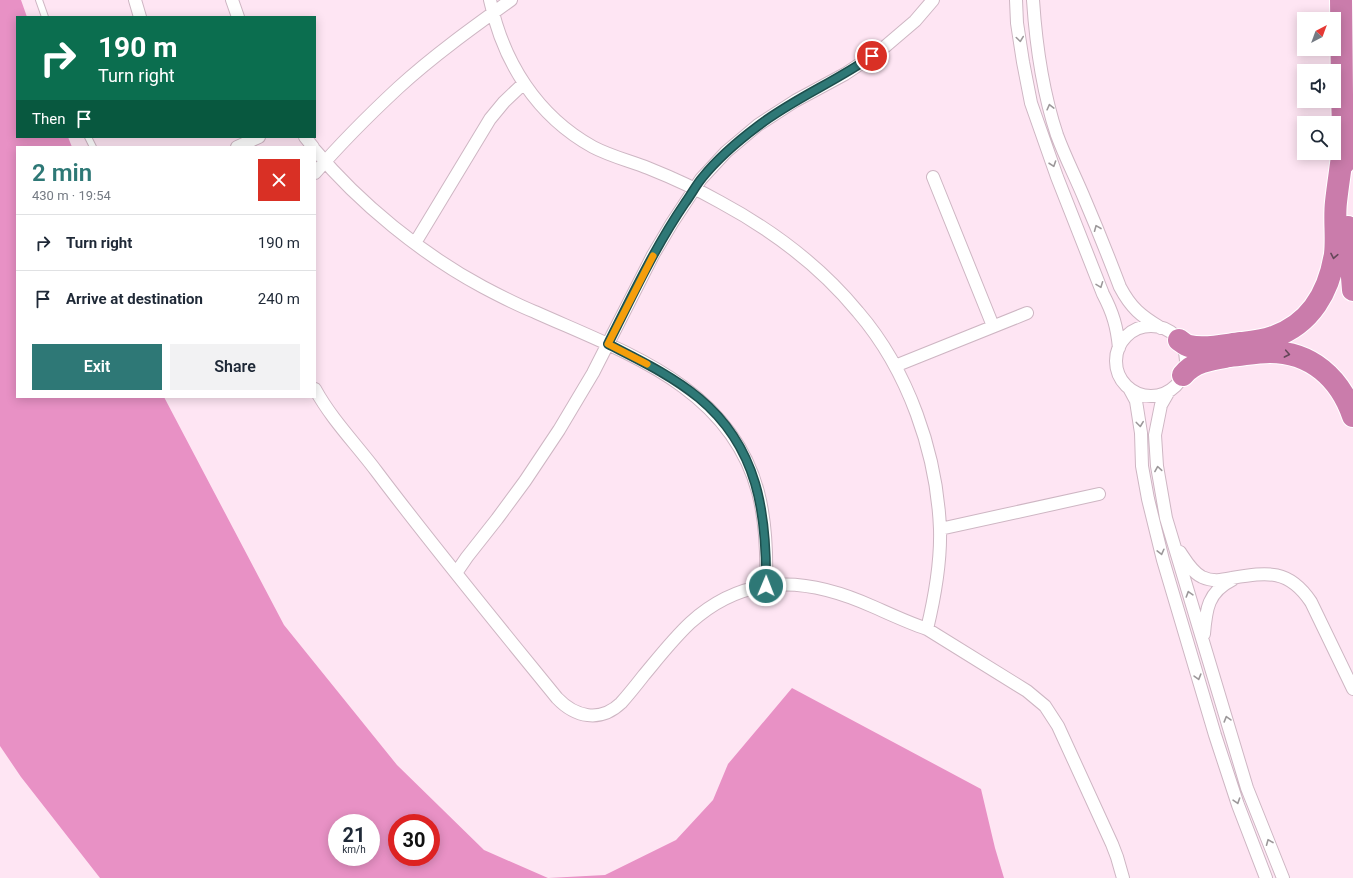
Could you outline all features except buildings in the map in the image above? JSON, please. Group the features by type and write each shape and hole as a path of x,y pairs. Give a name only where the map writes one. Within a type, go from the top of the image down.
{"highway":[{"path":"1341,0 1343,148 1353,290"},
{"path":"1179,340 1189,346 1210,347 1272,338 1287,332 1301,323 1310,313 1320,299 1335,253 1336,203 1343,148"},
{"path":"1183,375 1193,365 1222,357 1270,352 1288,354 1308,360 1323,370 1338,385 1350,406 1353,416"}],"street":[{"path":"135,0 140,16"},
{"path":"232,0 238,16"},
{"path":"490,0 509,59 524,84 542,108 568,130 594,148 667,176 695,189 720,202 789,246 812,266 858,312 880,341 895,366 912,402 924,437 934,478 940,529 936,588 927,629"},
{"path":"316,172 399,87 439,54 511,0"},
{"path":"456,573 497,520 543,455 577,402 653,255 701,179 721,157 758,125 795,101 845,74 881,50 915,21 933,0"},
{"path":"1016,0 1017,24 1032,102 1057,177 1103,294 1112,312 1116,325 1119,348"},
{"path":"1033,0 1042,74 1057,133 1120,287 1126,299 1136,311 1144,318 1174,335 1179,340 1185,353 1186,360 1183,375 1180,381 1169,391 1161,405 1155,435 1157,466 1166,518 1204,640 1247,788 1283,878"},
{"path":"415,243 490,119 504,102 524,84"},
{"path":"239,146 257,138"},
{"path":"306,138 312,146"},
{"path":"316,151 362,199 415,243 442,262 518,305 608,344 641,361 688,390 709,407 727,427 748,464 758,492 762,506 765,536 766,586"},
{"path":"933,177 993,326"},
{"path":"895,366 1027,313"},
{"path":"1161,328 1154,327 1139,329 1127,336 1119,348 1117,355 1117,370 1136,401 1140,428 1142,466 1148,499 1163,560 1215,735 1238,805 1266,878"},
{"path":"1129,388 1142,395 1149,396 1156,396 1169,391"},
{"path":"316,391 323,405 346,435 557,698 570,710 587,715 605,713 620,703 683,630 701,614 732,595 766,586 797,585 840,594 873,606 910,624 927,629 1026,691 1045,706 1058,726 1118,857 1123,878"},
{"path":"940,529 1099,494"},
{"path":"1174,543 1190,567 1202,577 1216,581 1264,574 1278,576 1292,582 1303,591 1311,602 1353,689"},
{"path":"1204,640 1206,611 1211,599 1221,585 1237,578"}],"lane":[{"path":"39,0 45,16"}],"shaded area":[{"path":"0,0 21,0 27,16 16,16 16,138 68,138 72,146 16,146 16,398 165,398 284,625 397,765 484,850 548,878 100,878 21,777 0,746"},
{"path":"792,688 981,789 995,848 1004,878 548,878 605,875 676,840 713,800 728,764"}],"slow traffic":[{"path":"647,364 608,344 653,256"}],"route":[{"path":"766,586 766,553 762,506 754,478 748,464 727,427 709,407 688,390 661,372 608,344 653,255 672,223 701,179 711,167 758,125 795,101 845,74 872,56"}]}
